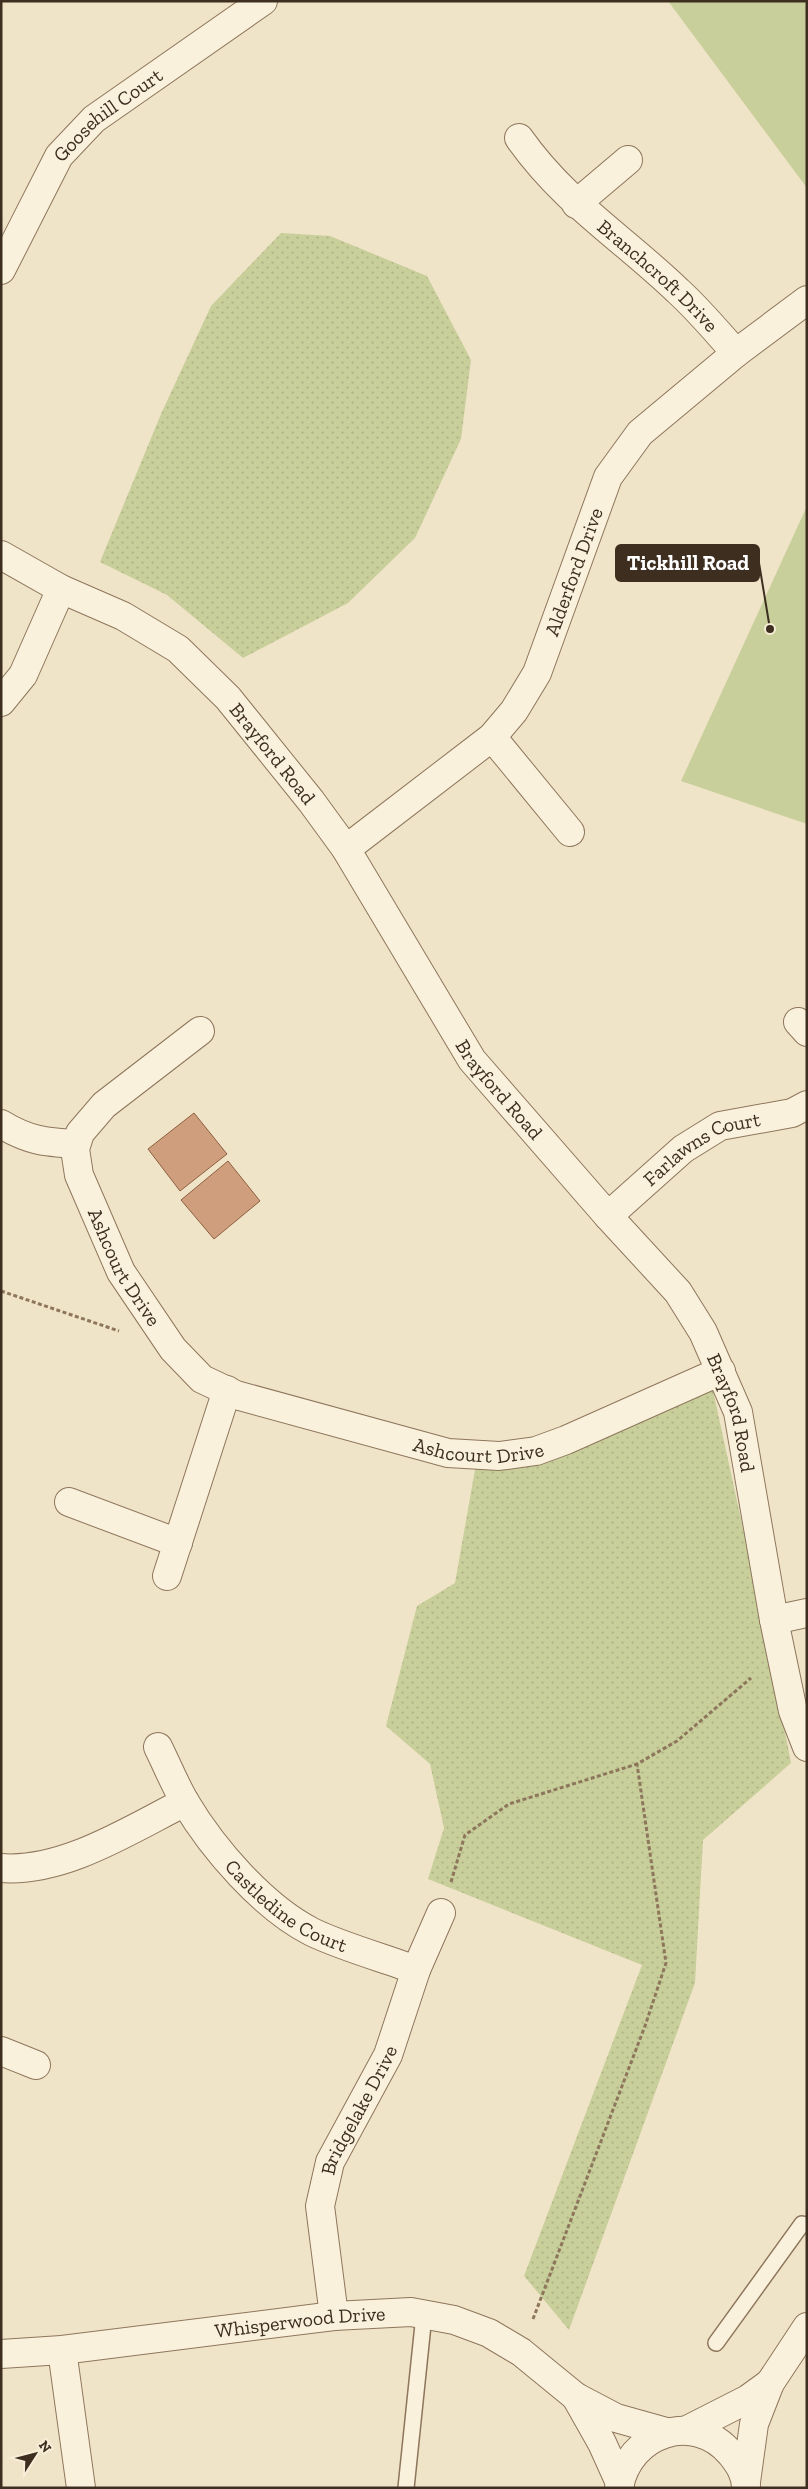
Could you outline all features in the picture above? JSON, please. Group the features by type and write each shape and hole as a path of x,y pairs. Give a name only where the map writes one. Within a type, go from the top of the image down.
{"street":[{"name":"Goosehill Court","path":"1,270 59,156 94,119 246,6"},
{"name":"Branchcroft Drive","path":"518,138 539,167 576,204 679,292 736,353"},
{"path":"576,204 628,160"},
{"name":"Alderford Drive","path":"346,848 492,737 514,711 537,673 608,477 640,433 736,353 807,300"},
{"name":"Brayford Road","path":"1,555 61,589 123,616 178,649 228,698 311,801 346,848 472,1060 608,1216 678,1292 703,1332 738,1412 774,1620 793,1711 807,1747"},
{"path":"1,702 23,675 61,589"},
{"path":"492,737 570,832"},
{"path":"1,1124 16,1133 40,1142 76,1144 80,1133 104,1105 200,1031"},
{"name":"Farlawns Court","path":"608,1216 683,1149 720,1126 792,1113 807,1105"},
{"name":"Ashcourt Drive","path":"76,1144 79,1175 121,1272 173,1350 202,1379 236,1395 448,1453 499,1456 536,1451 566,1440 721,1371"},
{"path":"167,1576 226,1390"},
{"path":"69,1502 178,1543"},
{"path":"774,1620 807,1613"},
{"name":"Castledine Court","path":"158,1747 185,1802 218,1849 252,1886 280,1911 312,1932 416,1970"},
{"path":"1,1868 36,1867 80,1854 185,1802"},
{"name":"Bridgelake Drive","path":"334,2316 320,2206 330,2162 388,2054 416,1970 441,1913"},
{"path":"1,2051 36,2065"},
{"name":"Whisperwood Drive","path":"1,2354 62,2350 334,2316 411,2312 454,2320 489,2332 520,2352 576,2397 616,2418 676,2431 707,2435 722,2444 740,2464 746,2485"},
{"path":"746,2485 754,2424 770,2383 807,2327"},
{"path":"62,2350 81,2488"},
{"path":"620,2486 629,2459 643,2444 748,2399 770,2383"},
{"name":"Whisperwood Drive","path":"576,2397 602,2443 620,2486"}],"lane":[{"path":"716,2343 802,2224 807,2226"},
{"path":"406,2488 424,2315"}],"path":[{"path":"1,1291 130,1335 161,1331"},
{"path":"441,1913 465,1835 509,1804 637,1764 677,1741 781,1652"},
{"path":"520,2352 645,2026 666,1963 637,1764"}],"green space":[{"path":"668,1 807,1 807,188"},
{"path":"281,233 330,236 427,276 471,360 461,439 415,538 348,603 243,658 167,595 100,562 161,414 211,306"},
{"path":"807,506 807,824 681,781"},
{"path":"712,1386 769,1648 791,1763 703,1840 695,1983 569,2330 524,2276 642,1965 428,1879 444,1828 430,1764 386,1726 417,1606 455,1583 476,1464"}],"building":[{"path":"194,1113 227,1154 180,1191 148,1149"},
{"path":"228,1161 260,1201 214,1239 181,1200"}],"place":[{"name":"Tickhill Road","path":"770,629"}]}
